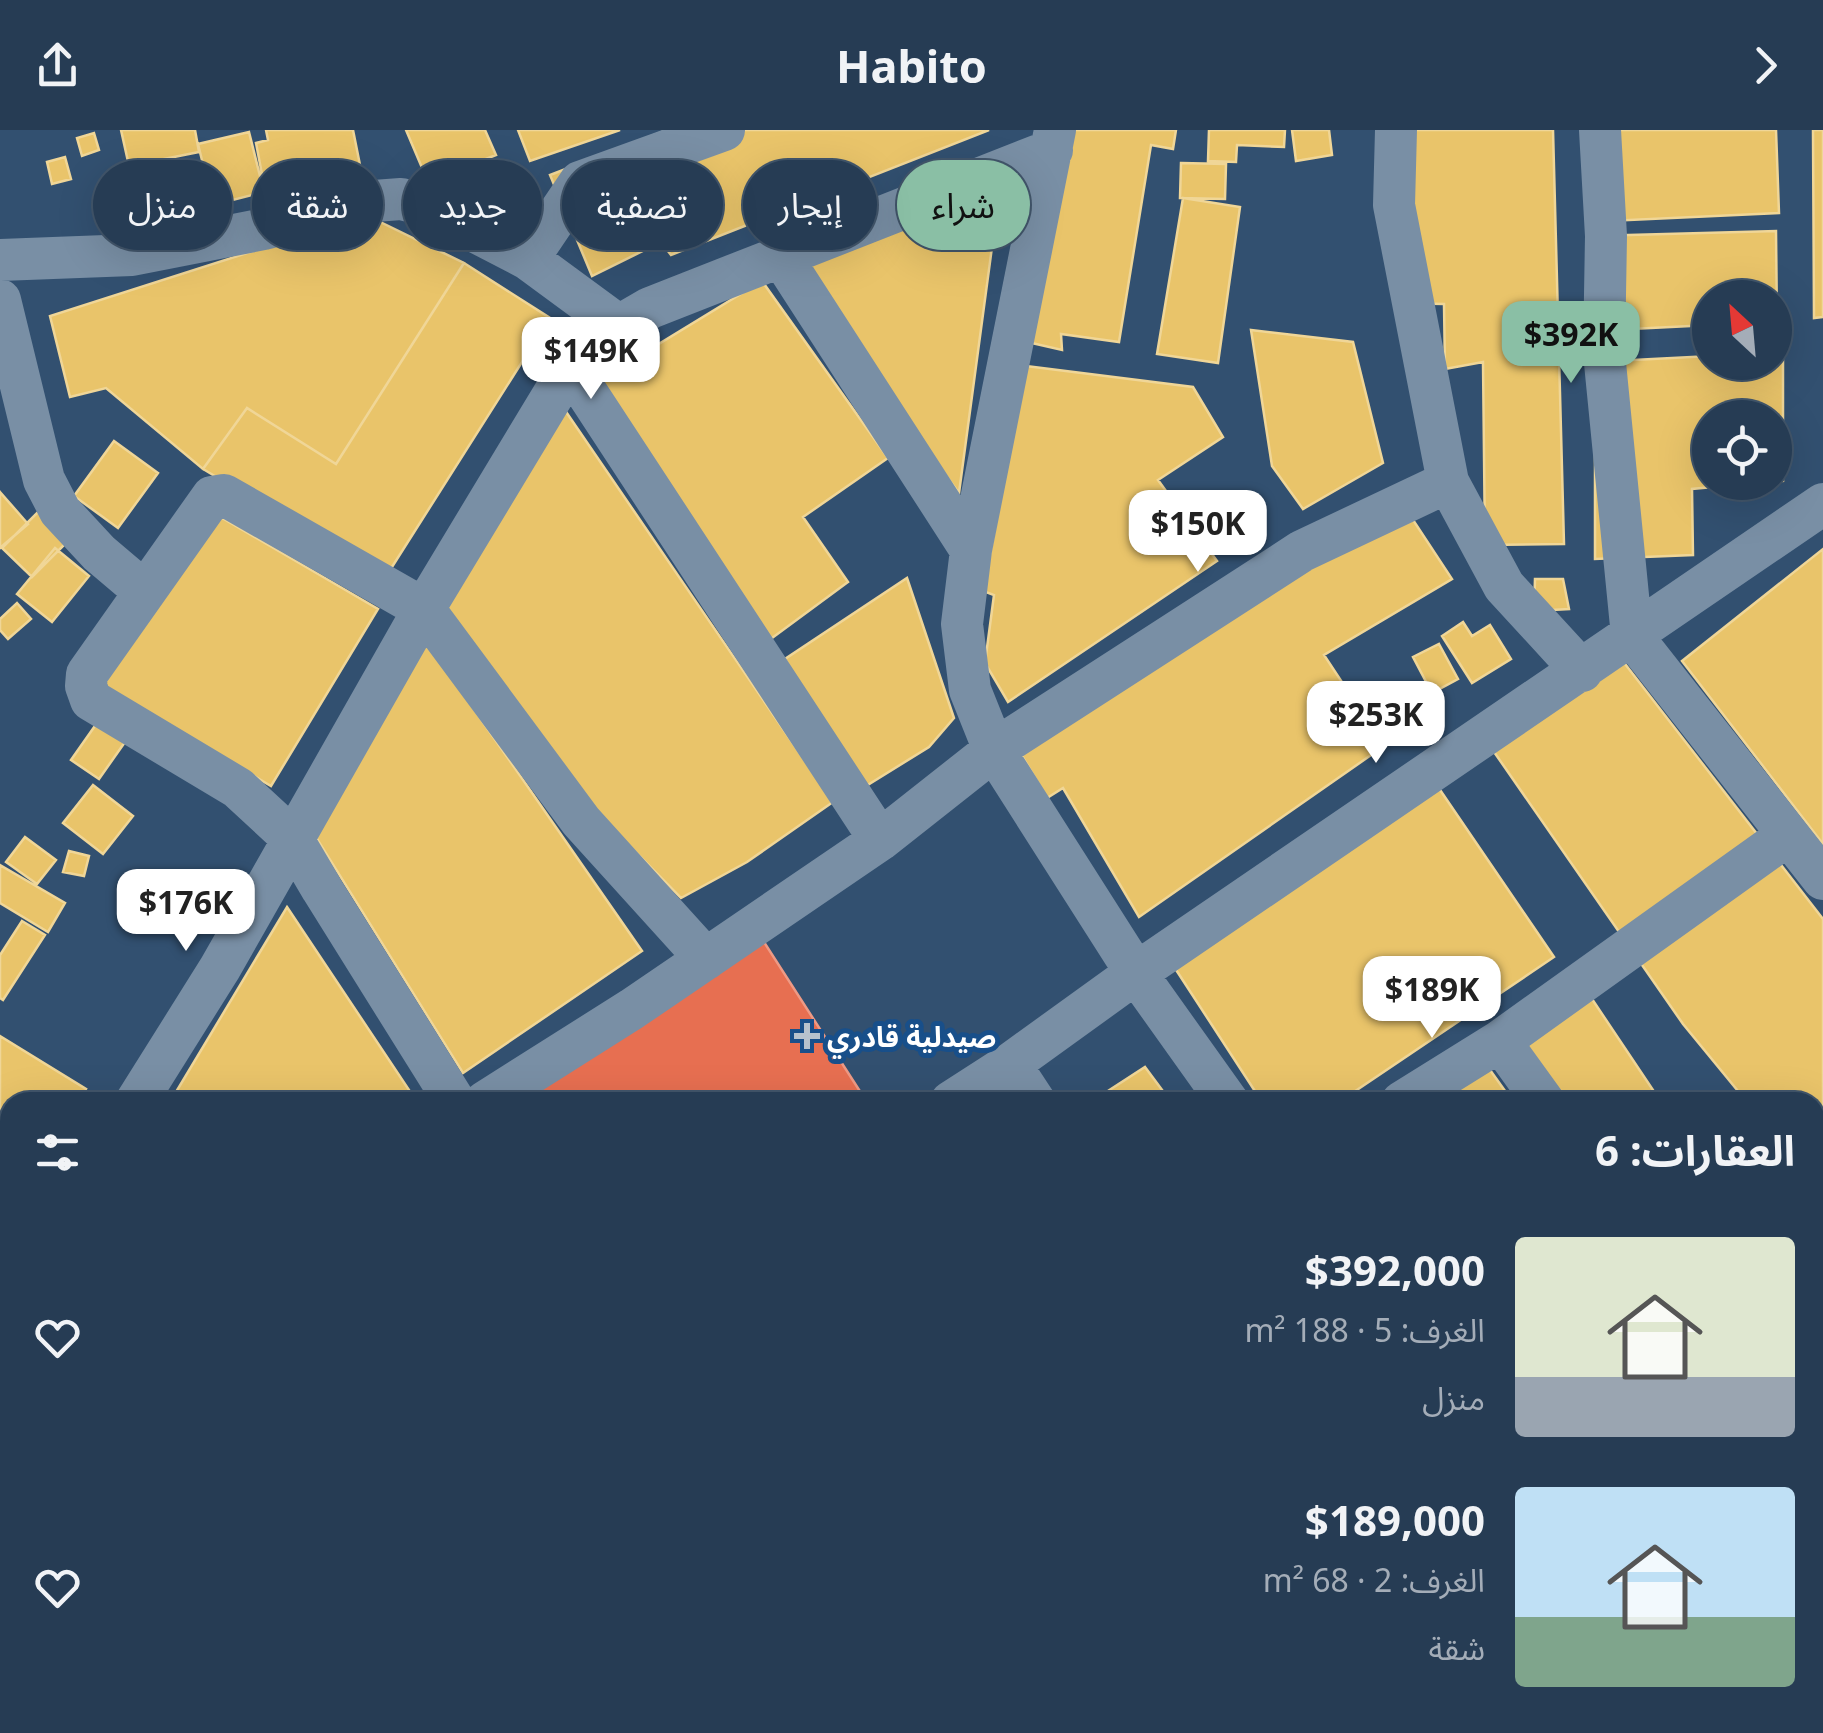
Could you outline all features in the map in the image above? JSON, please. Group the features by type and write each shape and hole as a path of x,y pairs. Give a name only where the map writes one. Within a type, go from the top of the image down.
{"street":[{"path":"528,259 580,182 724,130"},
{"path":"1396,130 1394,205 1448,482 1504,586 1582,671"},
{"path":"1600,130 1606,236 1604,354 1632,636 1823,879"},
{"path":"142,1092 220,968 424,608 570,367 619,326 650,308 1054,140"},
{"path":"1054,140 970,550 962,624 970,690 994,750 1136,973 1221,1092"},
{"path":"0,260 132,255 264,230 374,201 401,199 422,204 528,259 619,326"},
{"path":"780,256 970,550"},
{"path":"573,292 570,367 880,840"},
{"path":"0,300 44,480 60,511 98,553 145,592"},
{"path":"500,1092 880,840 994,750 1302,551 1448,482"},
{"path":"449,1092 292,838 238,788 91,700 87,674 212,497 224,494 424,608 581,820 706,959"},
{"path":"974,1092 1136,973 1823,504"},
{"path":"1418,1092 1500,1041 1788,835"},
{"path":"1500,1041 1537,1092"},
{"path":"1010,1064 1028,1092"}],"building: سكن":[{"path":"121,130 195,130 199,152 159,160 128,160"},
{"path":"266,130 353,130 359,160 259,160 256,143 268,140"},
{"path":"406,130 485,130 496,155 483,160 419,160"},
{"path":"518,130 620,130 533,160"},
{"path":"667,130 989,130 913,160 897,160 897,166 877,174 877,160 743,160 743,227 723,235 723,160 589,160"},
{"path":"1067,130 1176,130 1173,149 1151,145 1119,342 1061,334 1062,350 1023,341"},
{"path":"1209,130 1285,130 1284,147 1237,145 1236,162 1208,161"},
{"path":"1292,130 1329,130 1332,155 1296,161"},
{"path":"1388,130 1553,130 1564,544 1485,545 1483,362 1445,369 1444,304 1394,303"},
{"path":"1586,130 1776,130 1779,213 1587,222"},
{"path":"1813,130 1823,130 1823,317 1814,318"},
{"path":"249,132 256,160 252,160 252,195 232,200 232,160 202,160 198,144"},
{"path":"94,133 99,150 82,156 77,138"},
{"path":"65,157 71,179 52,184 47,162"},
{"path":"1181,163 1226,164 1225,199 1180,198"},
{"path":"562,170 562,204 550,175"},
{"path":"1183,198 1240,207 1218,363 1157,354"},
{"path":"383,223 403,233 403,250 437,250 464,263 336,464 247,408 203,469 106,388 70,397 50,316 256,250 383,250"},
{"path":"897,223 897,250 992,250 959,493 791,267 832,250 877,250 877,231"},
{"path":"1776,231 1777,280 1692,280 1692,326 1592,331 1592,236"},
{"path":"581,250 645,250 592,276"},
{"path":"464,263 550,318 385,578 203,469 247,408 336,464"},
{"path":"762,281 888,458 803,517 848,582 768,641 595,383"},
{"path":"1251,330 1353,342 1383,463 1303,509 1272,466"},
{"path":"1692,357 1692,380 1783,380 1783,400 1692,400 1693,555 1595,559 1595,362"},
{"path":"1026,366 1193,387 1223,437 1158,480 1217,561 1008,702 985,663 994,595 983,591"},
{"path":"560,403 833,802 747,862 681,898 596,812 441,611"},
{"path":"114,441 158,473 118,528 74,496"},
{"path":"1392,488 1452,579 1324,655 1384,746 1139,917 1063,788 1047,798 1012,739"},
{"path":"0,492 28,524 0,548"},
{"path":"38,512 67,542 32,577 2,548"},
{"path":"217,515 378,609 271,786 102,686"},
{"path":"55,548 89,576 52,622 17,594"},
{"path":"1823,549 1823,844 1682,661"},
{"path":"907,578 954,718 929,747 858,791 785,659"},
{"path":"1535,579 1563,579 1569,609 1534,611"},
{"path":"17,603 31,619 8,639 0,630 0,619"},
{"path":"1463,622 1472,636 1490,625 1511,659 1472,683 1442,636"},
{"path":"423,636 642,951 463,1073 312,831"},
{"path":"1439,644 1458,679 1432,693 1413,657"},
{"path":"1622,660 1823,919 1823,1092 1739,1092 1683,1024 1492,749"},
{"path":"97,723 125,742 99,779 71,760"},
{"path":"1436,784 1554,957 1354,1092 1255,1092 1169,959"},
{"path":"93,785 133,816 103,854 63,823"},
{"path":"25,837 56,860 37,884 6,862"},
{"path":"69,851 89,856 84,876 63,872"},
{"path":"0,865 65,903 48,932 0,903"},
{"path":"287,907 410,1092 176,1092"},
{"path":"22,921 45,935 3,1000 0,955"},
{"path":"1584,987 1654,1092 1548,1092 1509,1036"},
{"path":"0,1036 86,1089 84,1092 0,1092"},
{"path":"1480,1056 1506,1092 1424,1092"},
{"path":"1145,1067 1164,1092 1106,1092"}],"building: متاجر":[{"path":"762,939 860,1092 522,1092"}],"place":[{"name":"صيدلية قادري","path":"807,1036"}]}
